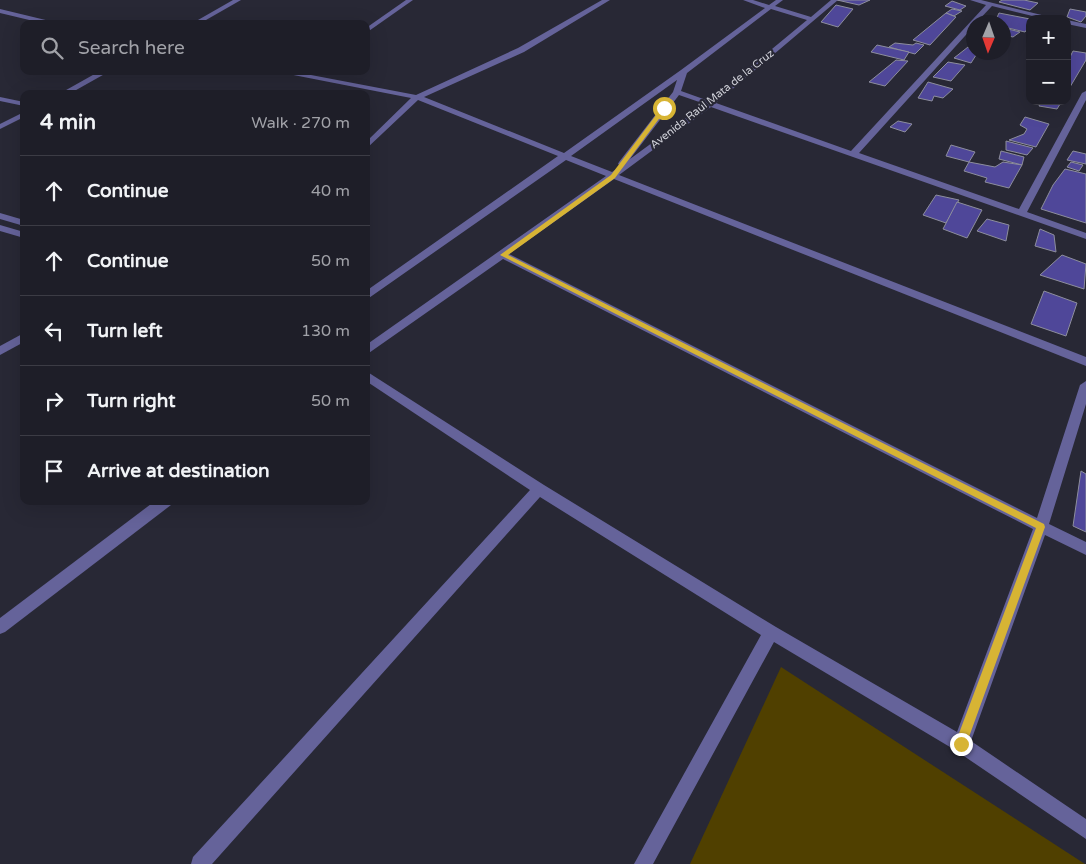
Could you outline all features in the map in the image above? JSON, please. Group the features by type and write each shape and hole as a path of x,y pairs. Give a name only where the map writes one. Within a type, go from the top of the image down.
{"street":[{"path":"201,20 238,0"},
{"path":"370,28 410,0"},
{"path":"370,143 417,98 522,50 607,0"},
{"path":"746,0 811,19"},
{"path":"370,293 684,72 741,27 780,0"},
{"name":"Avenida Raúl Mata de la Cruz","path":"370,348 613,176 710,104 835,0"},
{"path":"972,0 1038,15"},
{"path":"853,154 990,4"},
{"path":"0,11 39,20"},
{"path":"1071,23 1086,26"},
{"path":"613,176 677,92 684,72"},
{"path":"70,90 99,75"},
{"path":"309,75 417,98 453,110 613,176 1086,362"},
{"path":"677,92 1086,236"},
{"path":"1022,213 1086,93"},
{"path":"0,99 20,103"},
{"path":"0,127 20,116"},
{"path":"0,216 20,222"},
{"path":"0,228 20,233"},
{"path":"503,255 1086,548"},
{"path":"0,351 20,339"},
{"path":"370,378 539,489 771,632 961,744 1086,830"},
{"path":"961,744 1041,527 1086,385"},
{"path":"200,864 539,489"},
{"path":"0,627 161,505"},
{"path":"643,864 771,632"}],"shaded area":[{"path":"781,667 1085,864 690,864"}],"building":[{"path":"837,0 870,0 859,5"},
{"path":"1002,0 1024,0 1038,3 1030,10 999,2"},
{"path":"952,1 966,6 960,10 945,6"},
{"path":"836,5 853,9 838,27 821,22"},
{"path":"952,9 962,11 954,16 946,13"},
{"path":"1070,9 1086,12 1086,16 1081,22 1071,18 1071,15 1068,15"},
{"path":"946,13 956,17 930,45 913,40"},
{"path":"1011,15 1026,18 1025,32 1011,29"},
{"path":"1011,30 1020,32 1011,37"},
{"path":"895,43 924,45 915,54 889,47"},
{"path":"877,45 909,52 904,60 871,52"},
{"path":"966,49 966,60 973,60 971,63 954,58"},
{"path":"1073,51 1086,53 1086,60 1071,85 1071,60"},
{"path":"896,60 908,61 885,86 869,82"},
{"path":"948,62 965,65 951,81 933,77"},
{"path":"928,82 953,89 943,98 934,96 932,101 918,98"},
{"path":"1039,105 1060,105 1057,109"},
{"path":"1025,117 1049,124 1036,147 1009,140 1024,134 1027,129 1020,125"},
{"path":"898,121 912,124 905,132 890,127"},
{"path":"1006,141 1033,148 1027,155 1006,150"},
{"path":"951,145 975,152 969,162 946,156"},
{"path":"1001,151 1024,157 1022,165 999,159"},
{"path":"1073,151 1086,154 1086,164 1067,160"},
{"path":"969,162 995,167 1003,162 1022,165 1009,188 985,182 987,178 964,171"},
{"path":"1071,162 1083,165 1079,171 1067,167"},
{"path":"1065,169 1086,174 1086,223 1041,209 1053,185"},
{"path":"936,195 959,200 946,223 923,215"},
{"path":"957,202 982,210 967,238 943,229"},
{"path":"987,219 1009,225 1006,241 977,231"},
{"path":"1040,229 1054,235 1056,252 1035,246"},
{"path":"1062,255 1086,264 1084,289 1040,275"},
{"path":"1044,291 1077,303 1066,336 1031,324"},
{"path":"1081,471 1086,474 1086,532 1073,526"}],"route":[{"path":"664,108 613,176 503,255 1041,527 961,744"}]}
